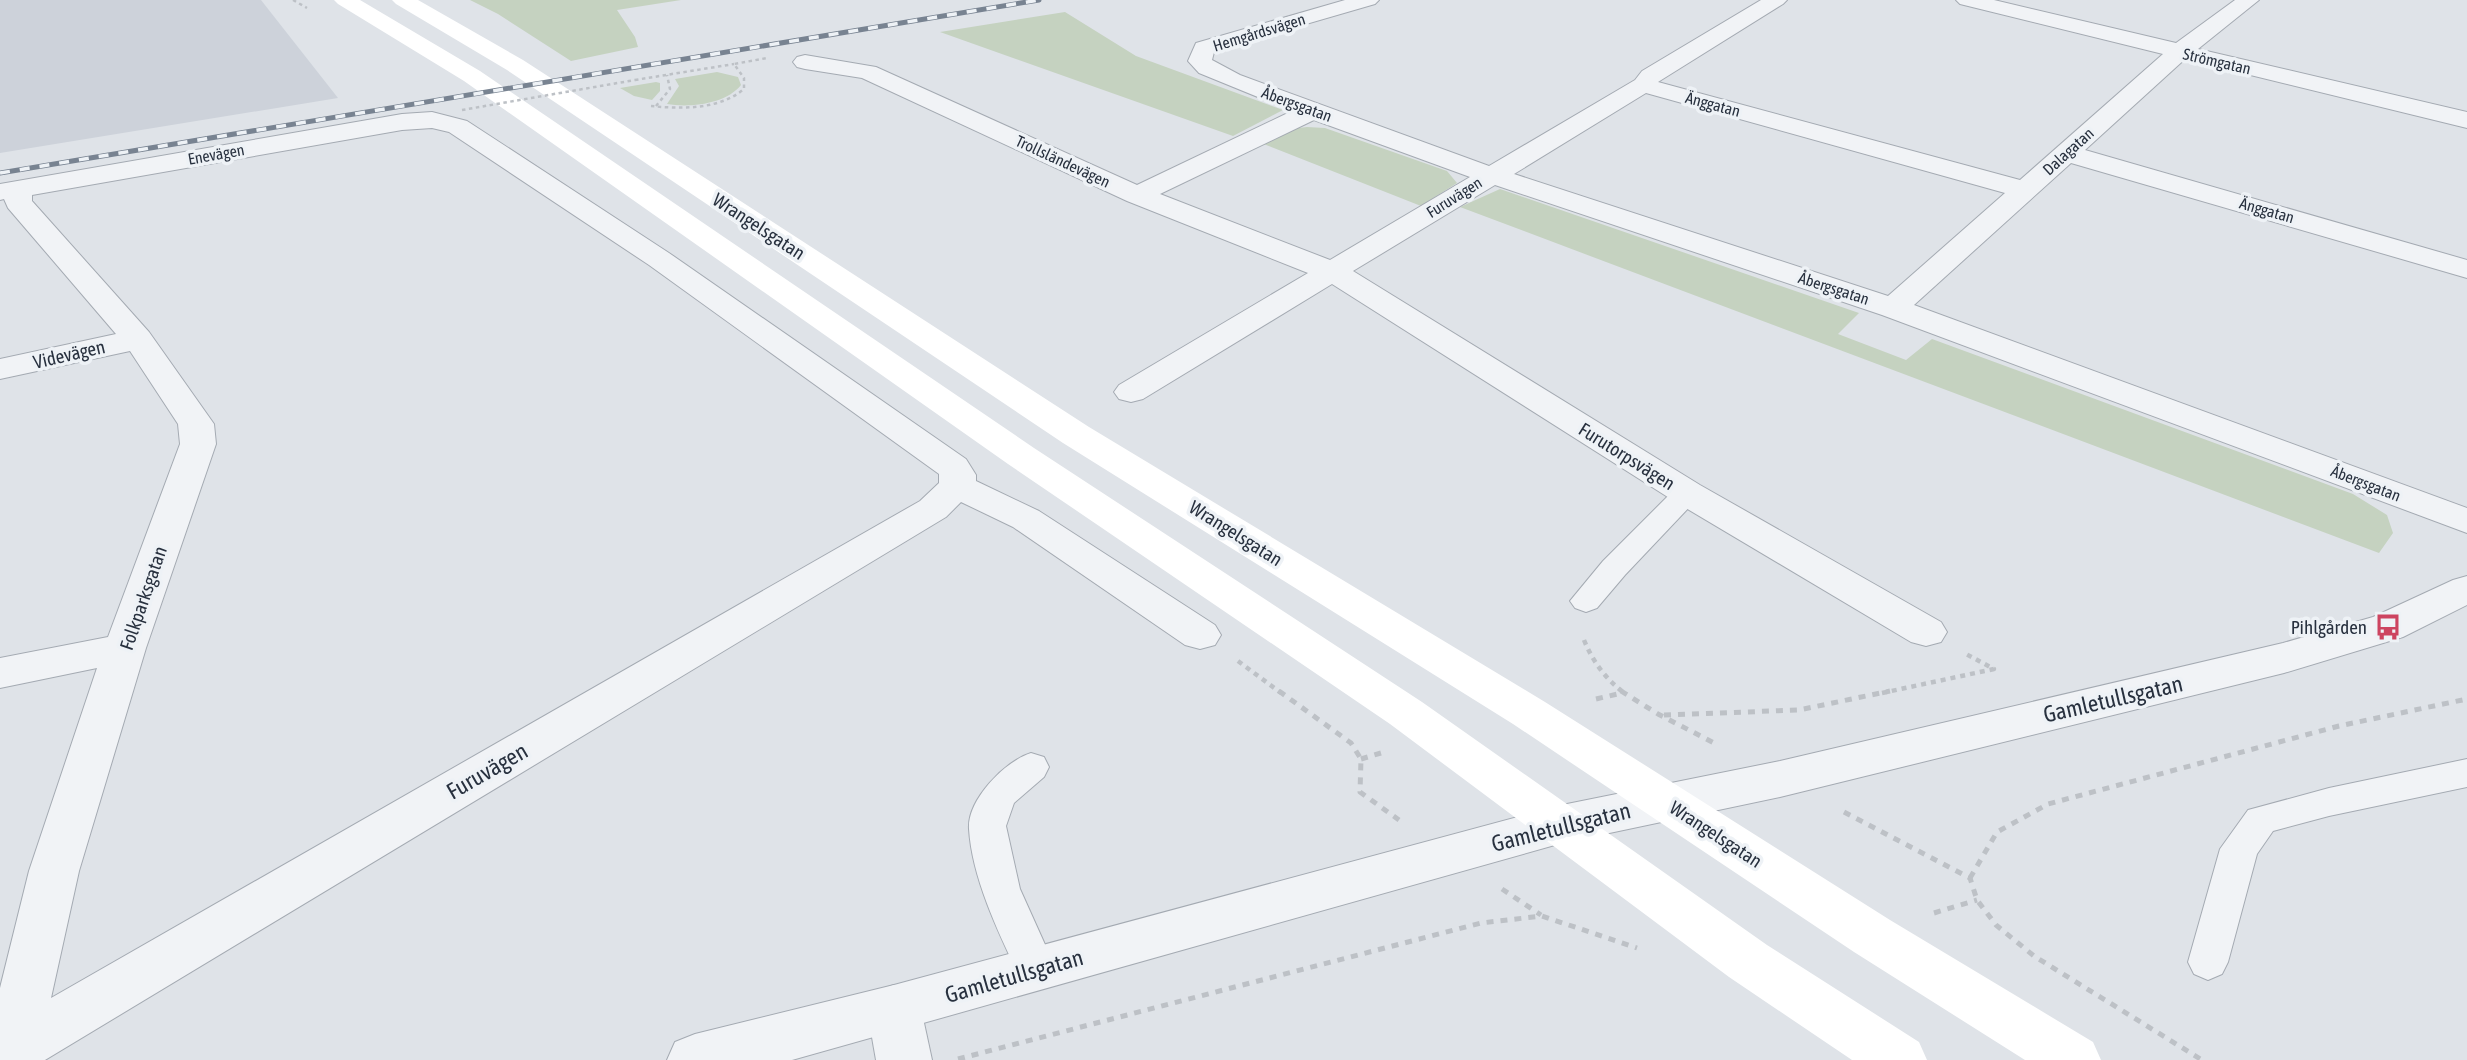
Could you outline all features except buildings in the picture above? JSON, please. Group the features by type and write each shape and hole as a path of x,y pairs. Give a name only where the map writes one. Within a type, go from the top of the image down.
{"main road":[{"name":"Wrangelsgatan","path":"345,0 472,76 1009,448 1406,713 1748,961 1899,1060"},
{"name":"Wrangelsgatan","path":"402,0 526,72 1076,435 1529,713 1871,936 2073,1060"}],"street":[{"name":"Hemgårdsvägen","path":"1200,61 1204,48 1212,44 1368,0"},
{"name":"Strömgatan","path":"1967,0 2467,120"},
{"name":"Dalagatan","path":"1894,308 2179,52 2248,0"},
{"name":"Furuvägen","path":"1131,392 1643,85 1650,76 1758,4"},
{"name":"Åbergsgatan","path":"1200,61 1207,68 1232,80 1427,154 1894,308 2467,521"},
{"name":"Trollsländevägen","path":"805,62 868,72 1137,195 1333,272"},
{"name":"Änggatan","path":"1643,85 2025,190"},
{"path":"1137,195 1315,110"},
{"name":"Enevägen","path":"9,190 402,121 432,120 458,126 670,267 953,467 958,475 957,486"},
{"name":"Änggatan","path":"2066,153 2467,269"},
{"name":"Folkparksgatan","path":"9,190 138,339 196,424 198,444 125,648 54,872 11,1055"},
{"name":"Furutorpsvägen","path":"1333,272 1687,493 1926,632"},
{"name":"Videvägen","path":"0,369 138,339"},
{"name":"Furuvägen","path":"11,1055 933,509 957,486"},
{"path":"957,486 1026,519 1200,635"},
{"name":"Gamletullsgatan","path":"695,1060 899,1034 1036,969 1562,824 1780,779 2284,658 2388,627 2467,589"},
{"path":"0,673 125,648"}],"lane":[{"path":"1586,601 1687,493"},
{"path":"1031,767 999,795 987,826 1001,889 1036,969"},
{"path":"2207,962 2239,849 2262,820 2329,802 2467,773"}],"path":[{"path":"462,110 764,58 805,62"},
{"path":"645,105 703,106 722,102 745,90 748,84 746,75 734,64"},
{"path":"656,107 670,89 667,75"},
{"path":"591,81 612,94"},
{"path":"1586,601 1581,627 1589,657 1623,693 1970,878 1977,900 1996,925 2034,956 2202,1060"},
{"path":"1663,715 1798,710 1994,669 1926,632"},
{"path":"1200,635 1351,743 1361,759 1360,792 1542,916 1643,951"},
{"path":"1970,878 1997,832 2048,804 2339,726 2467,699"},
{"path":"1871,936 1954,905 1977,900"},
{"path":"954,1060 1481,923 1542,916"}],"shaded area":[{"path":"0,0 261,0 338,98 0,153"}],"green space":[{"path":"470,0 681,0 617,10 635,37 638,47 571,61 498,14"},
{"path":"1065,12 1136,56 1283,110 1233,136 940,32"},
{"path":"717,72 738,77 741,85 726,97 707,103 667,104 679,86 675,79"},
{"path":"660,83 660,91 652,100 634,96 620,88"},
{"path":"1325,128 1447,171 1457,183 1421,206 1261,143 1290,129"},
{"path":"1500,189 1859,313 1838,334 1906,360 1932,339 2353,494 2387,515 2393,533 2379,553 1460,207"}],"railway":[{"path":"0,173 1039,0"}],"place":[{"name":"Pihlgården","path":"2388,627"}]}
